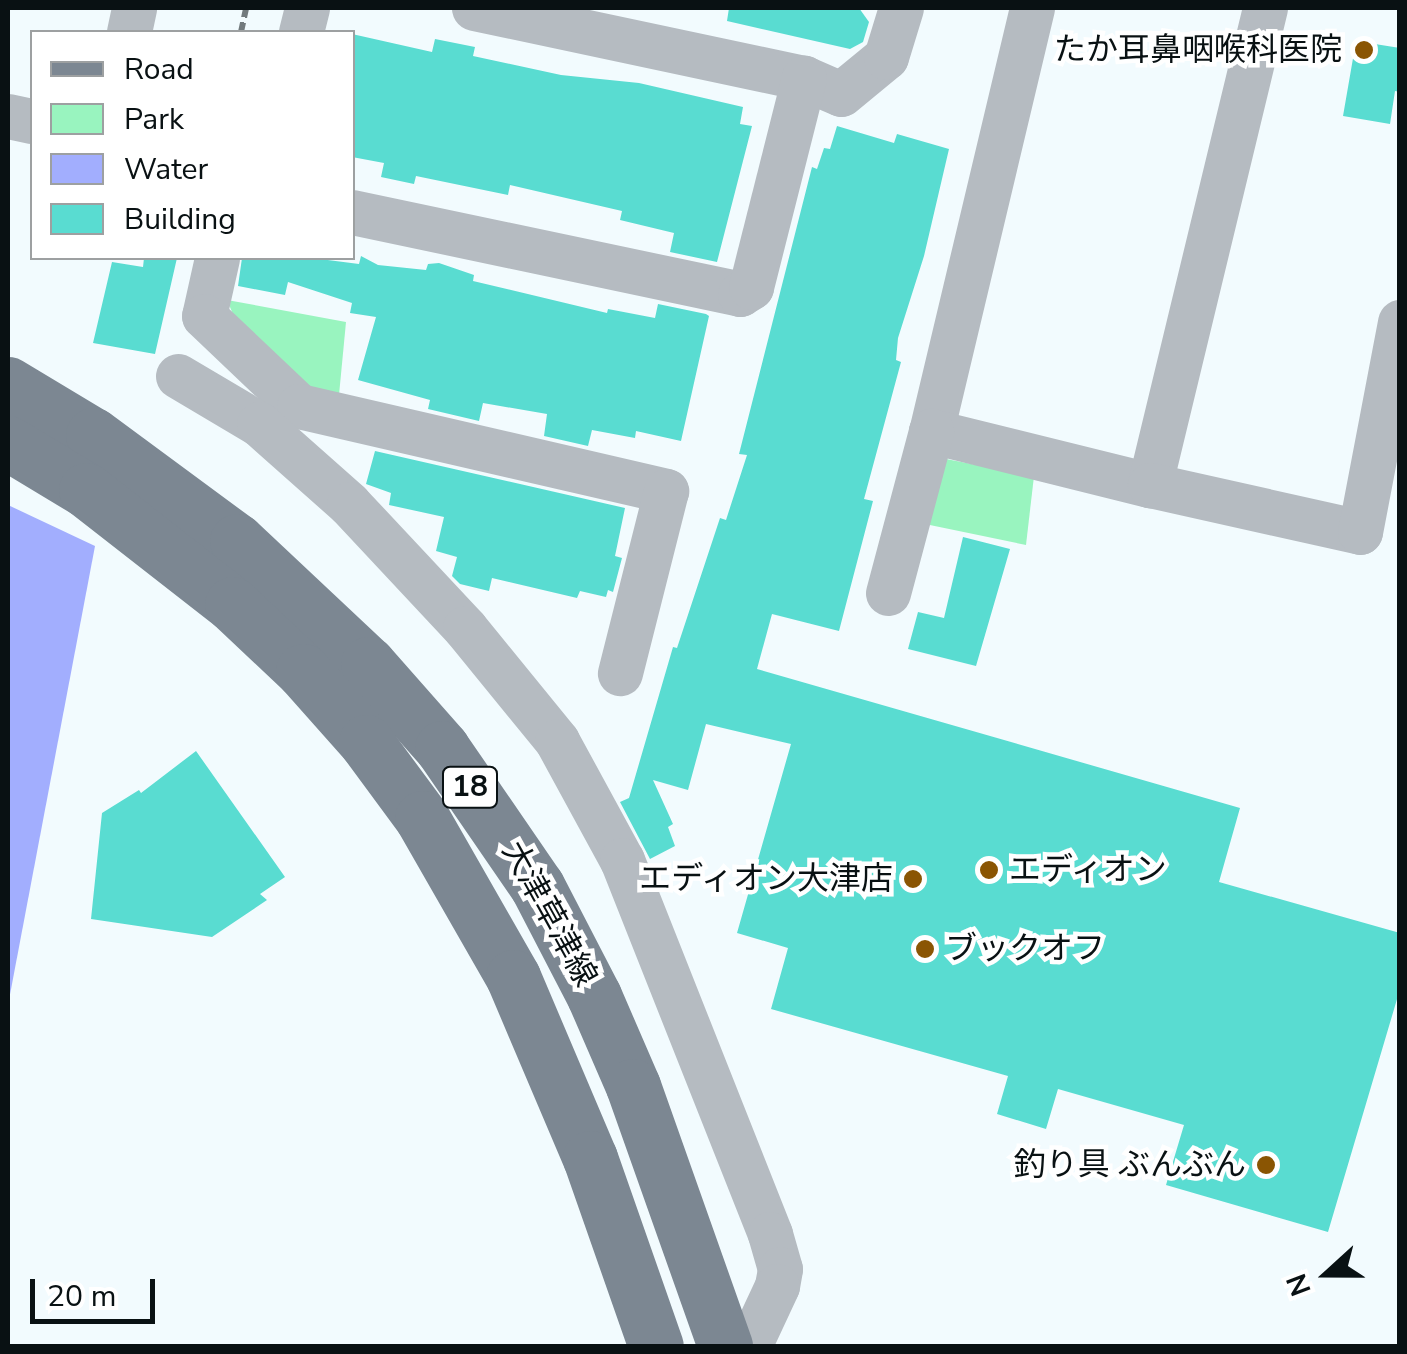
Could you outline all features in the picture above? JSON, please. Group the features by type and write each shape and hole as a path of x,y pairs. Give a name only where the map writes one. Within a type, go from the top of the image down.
{"main road":[{"name":"大津草津線","path":"8,384 140,467 237,540 368,664 442,748 537,886 594,996 633,1086 726,1346"},
{"name":"大津草津線","path":"8,443 86,490 232,604 303,672 366,742 422,818 513,976 590,1158 656,1346"}],"street":[{"path":"474,8 804,78 841,94 886,57 901,8"},
{"path":"888,593 931,431 1032,8"},
{"path":"1150,485 1265,8"},
{"path":"355,213 740,294 751,287 804,78"},
{"path":"217,260 204,316 300,406 666,492 620,674"},
{"path":"931,431 1360,532 1400,322"},
{"path":"178,376 259,424 349,504 465,628 557,741 622,860 770,1234 780,1270 777,1286 748,1346"}],"green space":[{"path":"227,300 346,322 339,395 310,391 241,333"},
{"path":"946,459 1034,476 1026,545 925,524"}],"water":[{"path":"8,505 95,546 8,1005"}],"building":[{"path":"729,8 859,8 869,22 863,42 850,49 727,21"},
{"path":"355,35 432,52 435,39 475,47 473,56 561,75 639,83 743,107 740,124 752,126 717,262 670,252 674,233 620,220 622,211 510,185 508,195 416,176 414,184 381,177 384,163 355,158"},
{"path":"1356,41 1400,48 1400,92 1395,91 1390,124 1343,116"},
{"path":"837,126 894,143 897,134 949,149 924,256 898,338 896,360 901,362 864,499 873,501 839,631 772,614 757,669 1240,808 1219,882 1400,933 1400,989 1328,1232 1166,1185 1184,1125 1058,1089 1046,1129 997,1114 1008,1076 771,1009 788,948 737,933 791,744 706,724 688,790 653,780 673,824 668,827 675,846 650,859 620,802 629,798 673,647 677,648 720,518 726,520 747,455 739,454 812,167 817,169 824,148 830,149"},
{"path":"361,256 378,265 426,270 428,264 439,263 474,275 473,281 607,313 608,309 655,318 658,304 706,314 709,316 681,441 636,431 635,438 592,430 588,446 544,436 547,414 483,403 479,421 428,409 430,400 358,380 376,317 350,313 352,303 288,282 285,295 238,286 242,260 359,264"},
{"path":"144,260 177,260 155,354 93,343 112,262 143,267"},
{"path":"375,451 625,508 615,556 622,558 613,592 608,590 606,597 580,591 577,598 492,578 489,591 460,584 452,576 457,557 436,551 444,517 389,505 391,493 366,484"},
{"path":"963,537 1010,549 976,666 908,649 918,612 944,618"},
{"path":"196,751 285,877 260,894 267,900 212,937 91,919 102,813 139,790 141,793"}],"place":[{"name":"たか耳鼻咽喉科医院","path":"1364,50"},
{"name":"エディオン","path":"989,870"},
{"name":"エディオン大津店","path":"913,879"},
{"name":"ブックオフ","path":"925,949"},
{"name":"釣り具 ぶんぶん","path":"1266,1165"}]}
